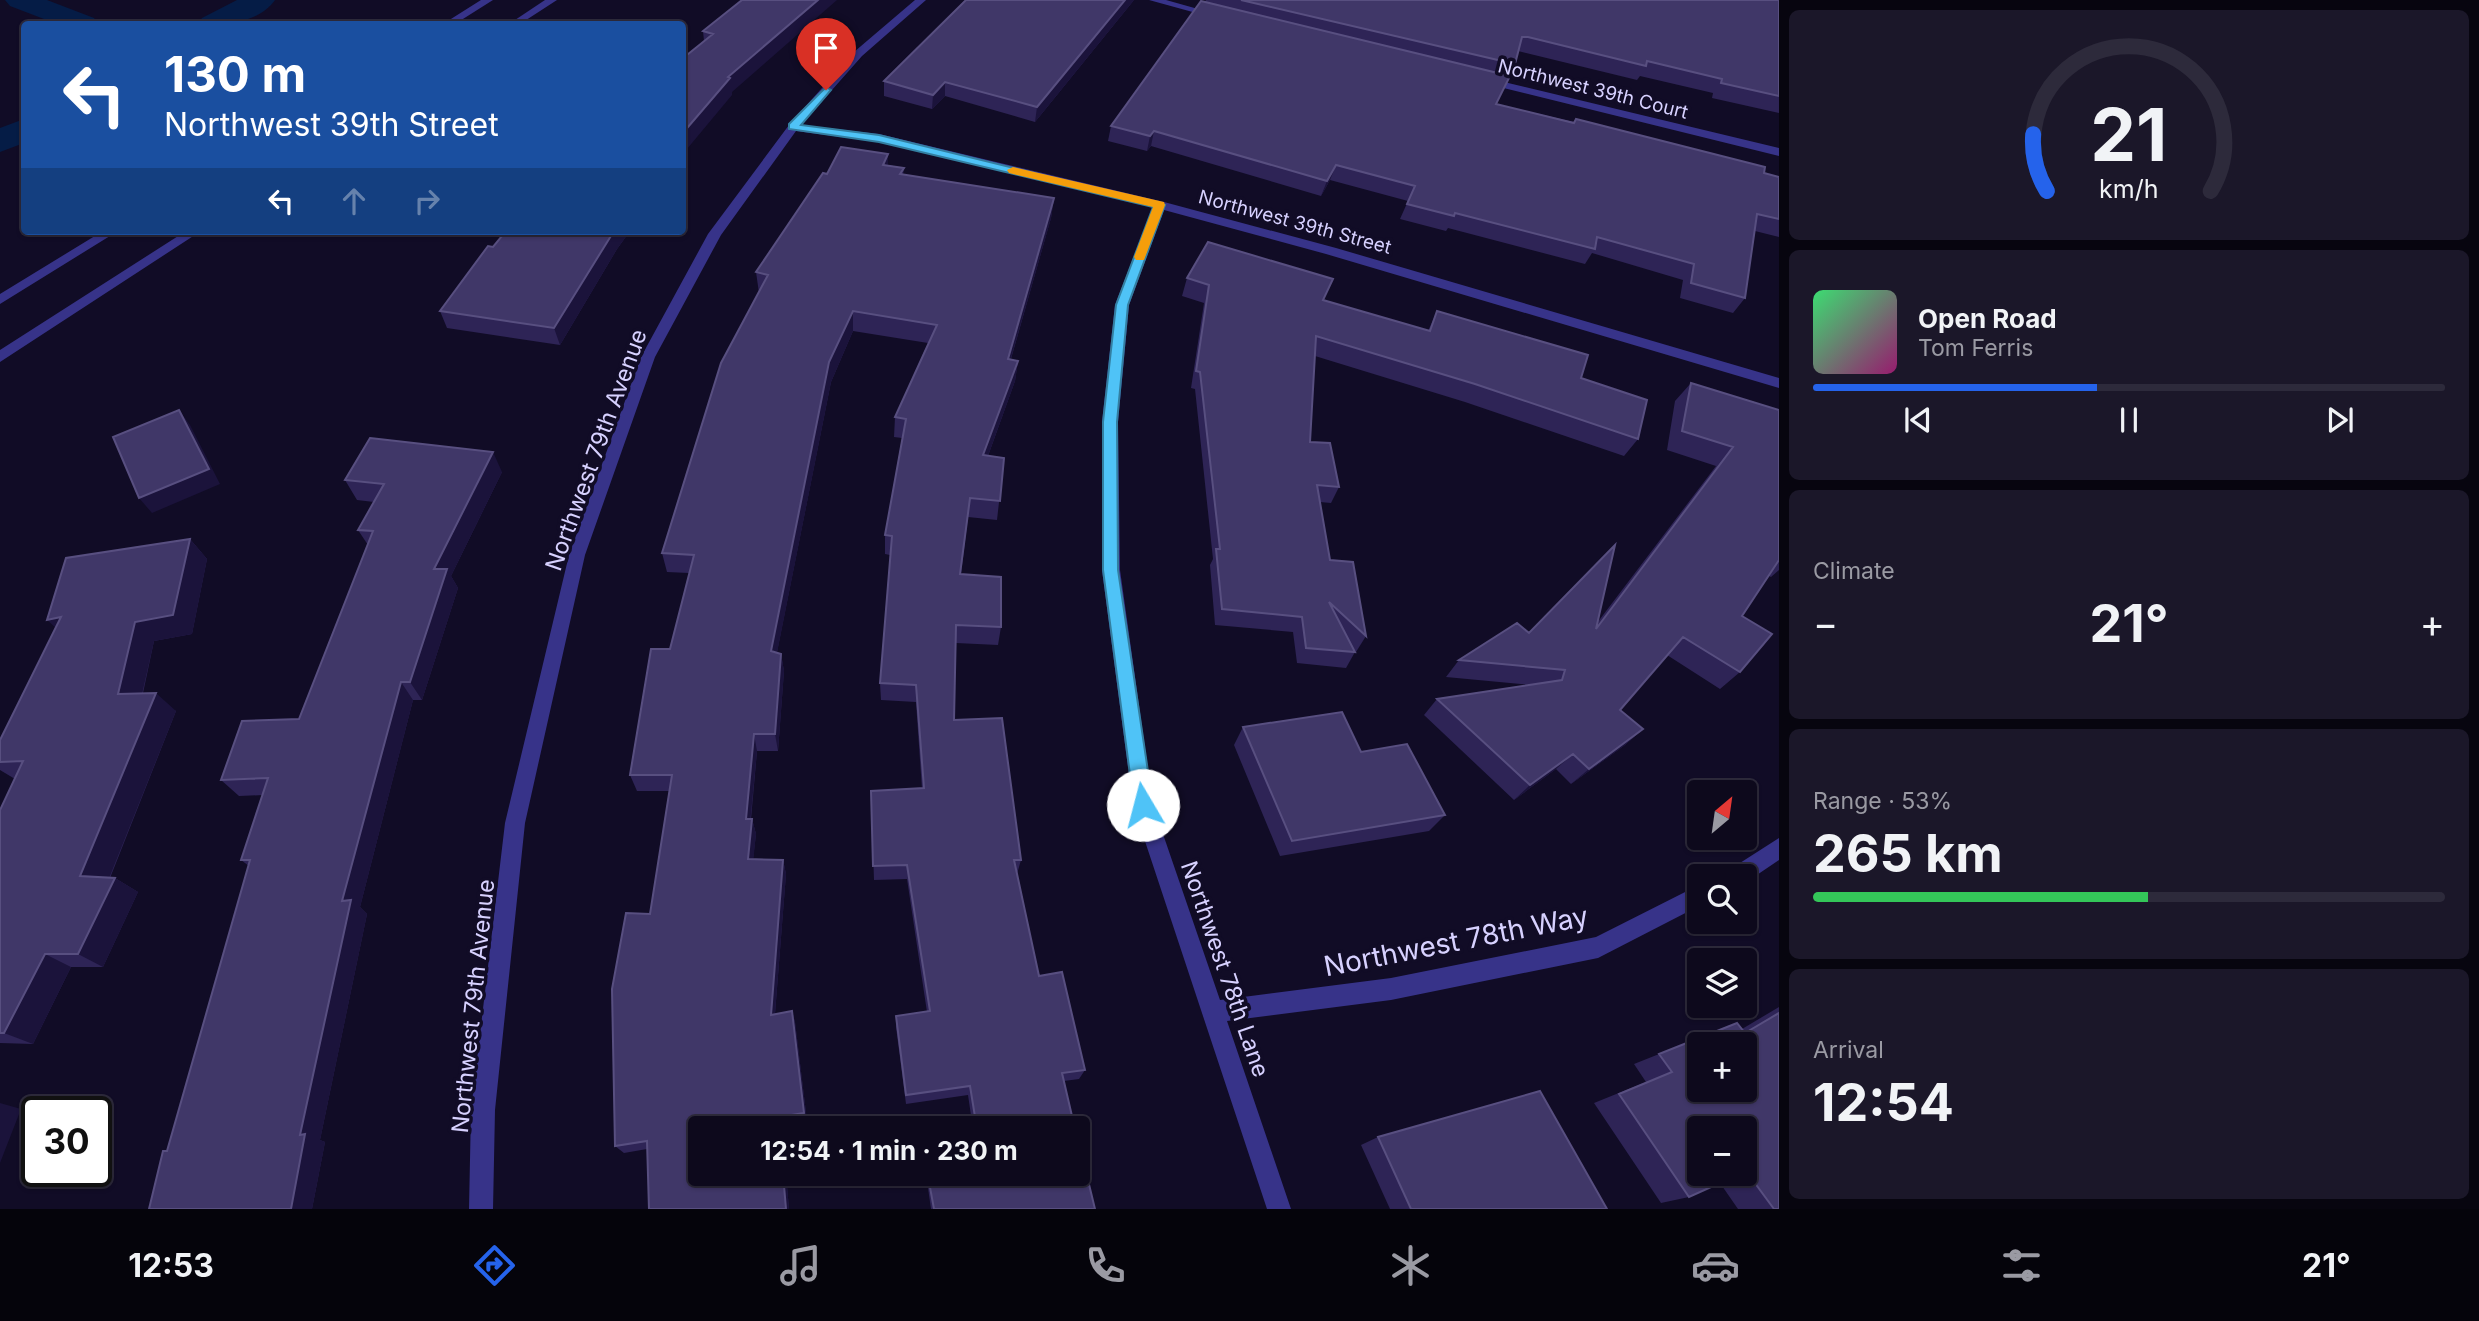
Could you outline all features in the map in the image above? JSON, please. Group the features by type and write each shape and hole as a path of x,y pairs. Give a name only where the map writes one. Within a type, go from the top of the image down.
{"street":[{"path":"453,21 488,0"},
{"path":"519,21 552,0"},
{"name":"Northwest 79th Avenue","path":"481,1209 483,1110 515,823 577,555 649,356 715,234 793,127 858,54 921,0"},
{"path":"1154,0 1235,20"},
{"name":"Northwest 39th Court","path":"1466,76 1779,152"},
{"name":"Northwest 39th Street","path":"793,127 879,138 1160,205 1331,251 1779,383"},
{"name":"Northwest 78th Lane","path":"1160,205 1122,305 1110,422 1111,570 1143,805 1279,1209"},
{"path":"0,300 106,235"},
{"path":"0,357 189,235"},
{"path":"1755,864 1779,848"},
{"name":"Northwest 78th Way","path":"1214,1012 1391,989 1598,947 1687,901"}],"building":[{"path":"742,0 818,0 728,77 730,78 686,129 686,56 713,34 703,31"},
{"path":"966,0 1125,0 1037,107 945,82 933,95 884,81"},
{"path":"1241,0 1779,0 1779,96 1721,83 1722,79 1647,61 1646,66 1528,37 1522,37 1515,64"},
{"path":"1201,1 1510,76 1496,104 1574,123 1576,119 1765,167 1764,173 1779,177 1779,219 1757,214 1745,298 1691,283 1694,264 1597,237 1595,249 1455,213 1454,216 1407,204 1415,186 1336,165 1327,181 1154,131 1150,136 1111,126"},
{"path":"841,147 888,154 883,165 904,168 900,174 1054,198 1008,359 1018,361 983,455 1004,458 1000,501 970,498 960,574 1001,577 1001,627 956,625 954,720 1002,718 1021,860 1014,860 1039,976 1062,972 1085,1070 1062,1073 1072,1116 975,1116 970,1086 906,1095 896,1016 930,1011 907,865 873,866 871,791 924,788 916,685 880,683 892,536 885,535 906,419 895,417 937,325 853,311 829,362 771,651 781,654 775,734 754,734 746,819 752,819 748,859 783,860 771,1015 792,1011 804,1113 784,1116 688,1116 688,1186 784,1186 786,1209 649,1209 647,1141 615,1146 612,989 626,913 650,914 672,775 630,775 651,649 670,649 694,555 662,553 721,363 768,275 756,272 823,173 827,174"},
{"path":"503,235 612,235 554,328 440,311 488,246 493,247"},
{"path":"1208,242 1333,279 1323,300 1430,331 1437,311 1588,355 1581,378 1647,400 1638,439 1475,384 1316,336 1310,442 1330,443 1339,487 1317,485 1330,560 1353,562 1366,636 1329,602 1355,652 1306,648 1302,617 1222,609 1216,549 1220,549 1200,372 1196,371 1209,285 1187,278"},
{"path":"1691,383 1779,410 1779,560 1742,616 1772,634 1740,672 1683,637 1620,710 1643,729 1589,769 1573,754 1530,785 1437,699 1562,680 1565,670 1459,660 1517,623 1529,633 1615,545 1596,629 1733,447 1682,431"},
{"path":"179,410 209,469 139,498 113,437"},
{"path":"370,438 493,452 434,569 447,569 410,682 401,682 342,901 351,900 300,1135 305,1134 291,1209 149,1209 163,1151 167,1151 250,860 241,860 268,778 221,780 242,721 299,719 373,531 358,530 384,484 345,480"},
{"path":"190,539 173,615 135,622 118,694 156,693 80,876 115,878 78,954 45,954 4,1033 0,1033 0,810 23,761 0,762 0,740 61,617 47,620 66,558"},
{"path":"1342,712 1361,752 1407,744 1445,815 1292,841 1243,727"},
{"path":"1779,1013 1779,1209 1774,1209 1757,1186 1757,1116 1687,1116 1687,1186 1713,1186 1689,1197 1619,1094 1672,1072 1659,1054 1687,1043 1687,1102 1757,1102 1757,1032 1747,1032"},
{"path":"1737,1023 1744,1032 1714,1032"},
{"path":"1540,1091 1607,1209 1411,1209 1378,1137"},
{"path":"930,1186 1089,1186 1095,1209 934,1209"}],"waterway":[{"path":"20,0 75,21"},
{"path":"219,21 260,0"},
{"path":"0,142 21,131"}],"slow traffic":[{"path":"1013,170 1160,205 1140,257"}],"route":[{"path":"826,90 793,127 879,138 1160,205 1122,305 1110,422 1111,570 1143,805"}]}
